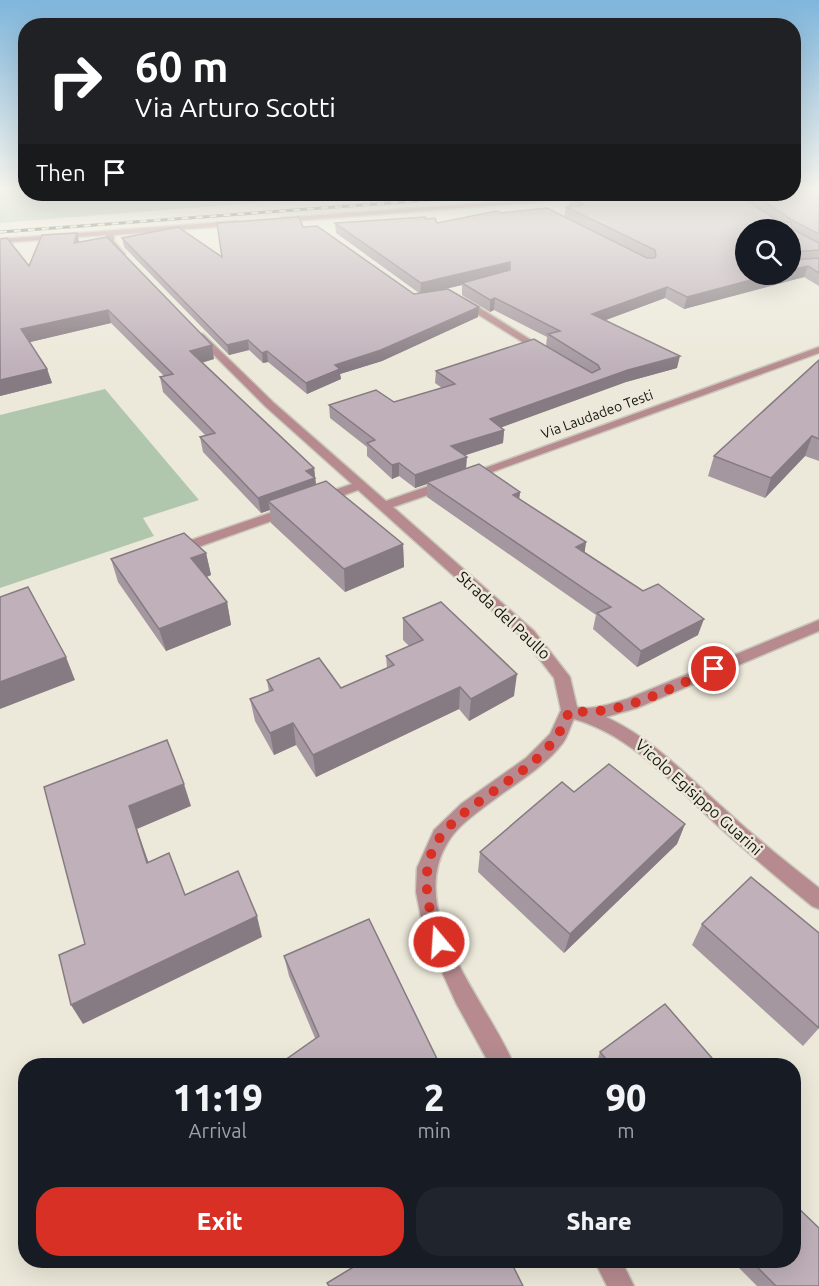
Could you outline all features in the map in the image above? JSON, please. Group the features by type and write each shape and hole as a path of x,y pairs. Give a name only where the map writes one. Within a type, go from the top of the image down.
{"street":[{"path":"116,248 134,268"},
{"path":"449,293 551,356"},
{"name":"Strada del Paullo","path":"191,327 251,388 540,646 555,664 567,685 569,711"},
{"name":"Via Laudadeo Testi","path":"384,506 819,350"},
{"path":"182,548 360,485"},
{"path":"499,1058 439,942 428,906 427,870 433,847 446,829 544,752 562,728 569,711 592,713 620,708 819,625"},
{"name":"Vicolo Egisippo Guarini","path":"569,711 604,721 636,741 819,900"},
{"path":"611,1268 621,1286"}],"green space":[{"path":"105,389 199,500 143,518 154,536 0,588 0,415"}],"building":[{"path":"0,248 15,248 29,266 37,248 118,248 212,345 190,351 314,468 306,471 315,478 258,498 200,437 215,433 160,377 173,374 108,310 21,329 47,369 0,380"},
{"path":"132,248 209,248 222,257 221,248 348,248 414,294 448,289 479,307 381,350 335,365 340,369 306,383 267,351 262,353 248,340 227,345"},
{"path":"371,248 627,248 647,258 656,256 655,250 651,248 735,248 735,284 687,297 667,287 592,314 680,356 628,370 490,419 504,430 451,446 467,457 415,475 399,463 392,465 367,443 375,440 329,405 376,390 394,402 455,384 436,371 534,339 592,373 600,369 598,365 548,334 560,331 495,298 490,300 462,283 510,270 510,262 421,283"},
{"path":"801,248 819,248 819,250 801,251"},
{"path":"819,258 819,273 808,266 801,268 801,259"},
{"path":"819,360 819,439 812,436 771,478 714,456"},
{"path":"479,464 520,492 513,495 586,542 576,547 643,591 658,584 704,619 641,651 597,613 611,607 427,482"},
{"path":"326,481 403,544 344,569 268,501"},
{"path":"184,533 206,553 191,558 227,602 159,629 111,559"},
{"path":"28,587 66,657 0,682 0,597"},
{"path":"441,602 517,674 471,699 460,687 313,755 293,723 270,733 250,699 273,690 267,680 319,658 341,688 394,665 386,656 423,640 403,618"},
{"path":"167,740 184,784 129,806 147,863 169,853 185,895 238,871 257,916 71,1005 59,955 85,944 44,787"},
{"path":"609,764 685,824 570,934 480,852 562,782 574,792"},
{"path":"751,877 819,933 819,1028 702,924"},
{"path":"369,919 437,1058 288,1058 319,1036 284,956"},
{"path":"665,1004 712,1058 605,1058 600,1052"},
{"path":"801,1211 819,1228 819,1286 776,1286 758,1268 801,1268"},
{"path":"352,1268 514,1268 523,1286 329,1286 327,1283"}],"route":[{"path":"439,942 430,918 426,893 427,870 433,847 446,829 544,752 558,736 569,711 592,713 620,708 714,669"}]}
